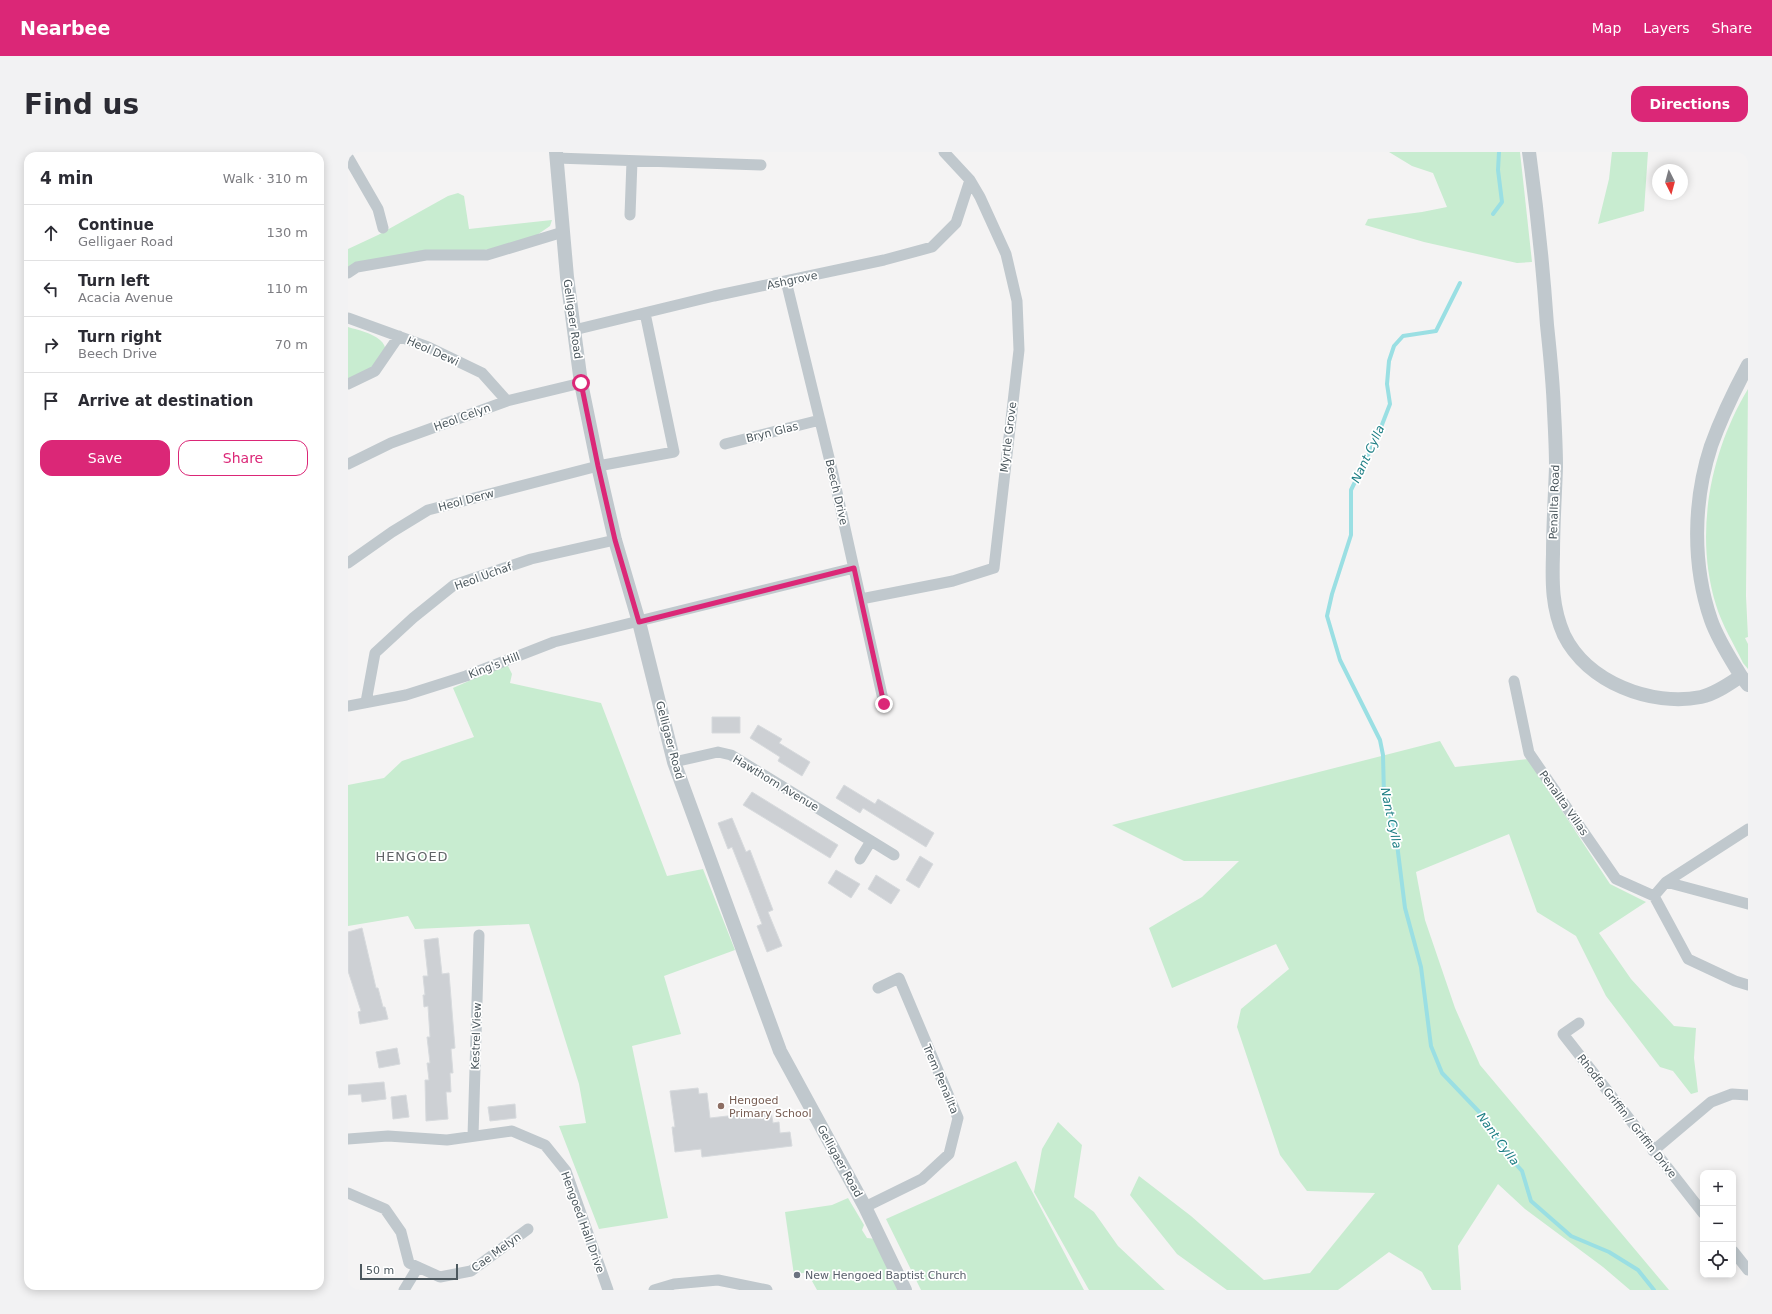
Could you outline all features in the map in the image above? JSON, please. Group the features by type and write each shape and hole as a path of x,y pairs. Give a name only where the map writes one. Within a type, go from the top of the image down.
{"street":[{"path":"944,152 970,180"},
{"name":"Penallta Road","path":"1529,152 1538,216 1554,411 1556,466 1552,595 1558,618 1574,651 1599,676 1614,684 1664,698 1686,698 1702,696 1744,681"},
{"path":"556,155 632,160 761,164"},
{"name":"Gelligaer Road","path":"556,155 567,277 581,383 615,540 639,622 674,762 780,1051 865,1207 905,1290"},
{"path":"348,157 378,209 383,228"},
{"path":"630,215 632,160"},
{"name":"Ashgrove","path":"574,330 884,260 932,247 956,223 970,180"},
{"name":"Myrtle Grove","path":"861,599 953,581 994,568 1019,350 1017,301 1006,254 980,197 970,180"},
{"path":"348,273 357,267 426,255 487,255 563,232"},
{"name":"Beech Drive","path":"786,281 820,420 884,704"},
{"name":"Heol Derw","path":"348,563 392,532 428,510 598,466 674,452 645,313"},
{"name":"Heol Dewi","path":"348,318 428,347 482,373 507,401"},
{"path":"348,384 375,371 399,336"},
{"path":"1744,681 1724,648 1711,620 1698,566 1698,526 1701,488 1711,446 1730,399 1748,365"},
{"name":"Heol Celyn","path":"348,464 391,443 507,401 581,383"},
{"name":"Bryn Glas","path":"725,444 820,420"},
{"name":"Heol Uchaf","path":"366,702 375,653 413,618 454,585 531,559 615,540"},
{"name":"King's Hill","path":"348,706 406,695 466,676 554,642 854,568"},
{"name":"Penallta Villas","path":"1514,682 1529,753 1616,879 1654,896"},
{"name":"Hawthorn Avenue","path":"674,762 718,752 731,755 894,855"},
{"path":"1748,829 1666,882 1654,896 1688,959 1735,981 1748,985"},
{"path":"860,859 870,841"},
{"path":"1666,882 1748,904"},
{"name":"Kestrel View","path":"473,1136 480,935"},
{"name":"Trem Penallta","path":"865,1207 922,1179 949,1154 958,1118 899,978 878,988"},
{"name":"Rhodfa Griffin / Griffin Drive","path":"1579,1023 1563,1034 1700,1209"},
{"path":"1653,1151 1711,1102 1732,1094 1748,1095"},
{"name":"Hengoed Hall Drive","path":"348,1139 388,1136 447,1140 512,1131 546,1145 566,1171 608,1290"},
{"name":"Cae Melyn","path":"348,1193 386,1209 401,1232 409,1263 440,1278 471,1271 528,1229"},
{"path":"1736,1255 1748,1270"},
{"path":"404,1290 418,1268"},
{"path":"654,1290 674,1284 718,1280 767,1290"}],"green space":[{"path":"1389,152 1520,152 1532,262 1517,263 1424,242 1365,225 1368,219 1447,207 1433,173 1412,166"},
{"path":"1612,152 1648,152 1644,211 1598,224 1609,179"},
{"path":"458,193 464,196 469,229 552,220 550,226 531,239 504,247 348,270 348,249 378,235 448,196"},
{"path":"348,327 373,335 380,340 385,347 385,353 376,365 361,375 348,381"},
{"path":"1748,389 1746,596 1748,637 1745,638 1748,644 1748,669 1743,663 1725,627 1716,605 1706,550 1706,522 1715,466 1735,413"},
{"path":"507,664 512,674 510,683 601,703 667,876 703,869 735,950 664,976 681,1034 632,1046 668,1218 599,1229 559,1126 586,1123 579,1084 529,924 415,929 408,916 348,926 348,785 384,778 402,761 474,737 453,688"},
{"path":"1440,741 1455,767 1528,759 1610,884 1646,902 1599,933 1631,979 1674,1026 1696,1028 1694,1058 1698,1092 1691,1094 1673,1071 1660,1067 1606,996 1576,936 1537,912 1509,834 1416,872 1425,920 1455,1008 1480,1065 1669,1290 1630,1290 1603,1267 1525,1209 1498,1184 1458,1246 1461,1290 1432,1290 1422,1272 1389,1252 1338,1290 1227,1290 1177,1254 1130,1195 1139,1176 1191,1216 1264,1280 1310,1273 1375,1193 1307,1191 1280,1155 1237,1027 1241,1009 1289,969 1276,944 1172,988 1149,928 1202,897 1239,861 1184,861 1112,825"},
{"path":"1058,1122 1082,1145 1074,1197 1094,1212 1118,1246 1165,1290 1089,1290 1034,1192 1042,1149"},
{"path":"1016,1161 1084,1290 921,1290 886,1219"},
{"path":"848,1198 864,1225 862,1230 867,1238 876,1239 900,1290 817,1290 807,1272 794,1275 785,1212 832,1205"}],"building":[{"path":"712,717 740,717 740,733 712,733"},
{"path":"758,725 782,739 779,743 810,762 802,776 778,761 780,757 750,738"},
{"path":"844,785 875,804 878,799 934,833 926,847 863,808 860,813 836,798"},
{"path":"752,792 838,845 830,858 743,805"},
{"path":"732,818 746,852 750,850 773,910 768,912 782,946 767,952 757,926 762,924 732,847 728,849 718,823"},
{"path":"920,856 933,864 919,888 906,880"},
{"path":"836,870 860,884 851,898 828,883"},
{"path":"876,875 900,890 891,904 868,889"},
{"path":"362,928 376,988 378,988 388,1019 360,1024 358,1012 361,1011 348,971 348,932"},
{"path":"438,938 442,974 449,973 455,1048 451,1049 453,1073 450,1073 451,1092 446,1092 448,1119 426,1121 425,1080 429,1080 427,1063 430,1063 427,1037 430,1037 428,1006 424,1007 423,995 425,995 423,976 428,976 424,940"},
{"path":"397,1048 400,1064 379,1068 376,1052"},
{"path":"384,1082 386,1099 362,1102 361,1094 348,1095 348,1085"},
{"path":"698,1088 699,1094 707,1093 710,1118 771,1111 773,1123 779,1122 780,1133 790,1132 792,1146 702,1157 701,1149 675,1152 672,1127 675,1127 670,1091"},
{"path":"406,1095 409,1117 393,1119 391,1097"},
{"path":"515,1104 516,1118 490,1121 488,1107"}],"waterway":[{"name":"Nant Cylla","path":"1493,214 1502,202 1498,170 1499,152"},
{"name":"Nant Cylla","path":"1460,283 1436,331 1403,336 1394,346 1389,361 1387,384 1390,404 1378,435 1351,490 1351,535 1332,594 1327,616 1340,660 1380,740 1383,755 1384,796 1396,836 1405,908 1421,967 1431,1046 1442,1073 1484,1117 1506,1153 1522,1171 1531,1201 1571,1236 1609,1252 1638,1270 1654,1290"}],"place":[{"name":"Hengoed Primary School","path":"721,1106"},
{"name":"New Hengoed Baptist Church","path":"797,1275"}],"district":[{"name":"HENGOED","path":"412,856"}],"route":[{"path":"581,383 615,540 639,622 854,568 884,704"}]}
